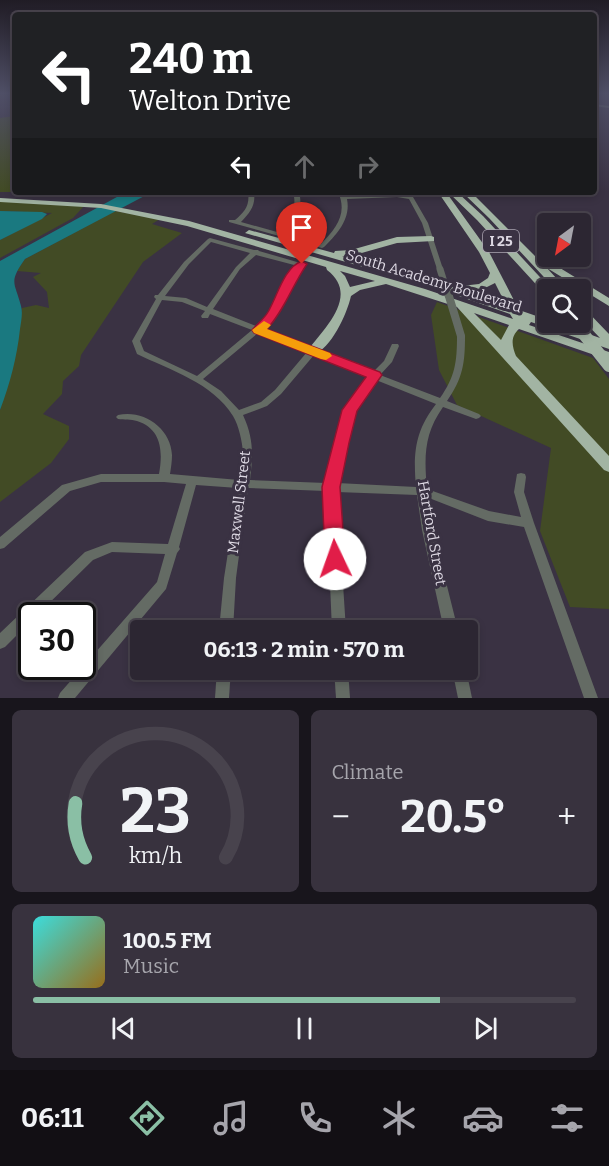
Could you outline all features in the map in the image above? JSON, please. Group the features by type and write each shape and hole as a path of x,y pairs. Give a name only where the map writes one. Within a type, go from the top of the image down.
{"highway":[{"name":"South Academy Boulevard","path":"0,194 89,202 160,213 295,245 413,278 438,291 517,318 609,356"},
{"path":"444,195 471,229 517,318 506,338 505,346 510,357"},
{"name":"I 25","path":"455,195 537,279"},
{"name":"I 25","path":"469,195 552,279"},
{"name":"South Academy Boulevard","path":"0,200 89,202"},
{"name":"South Academy Boulevard","path":"160,213 304,261 420,291 438,291"},
{"path":"505,229 553,268 609,303"},
{"path":"295,245 343,253 408,239 431,239"},
{"path":"390,242 379,252 379,260 385,266 413,278"},
{"path":"304,261 335,270 342,276 347,294"},
{"path":"438,291 481,287 493,280 495,273"},
{"path":"313,351 335,327 347,294 357,287 375,283 420,291"},
{"path":"438,291 471,315 609,466"},
{"name":"South Academy Boulevard","path":"517,318 550,325 609,343"},
{"path":"591,321 609,343"},
{"path":"583,333 609,366"}],"street":[{"path":"252,195 253,201 249,212 233,222 322,246 336,232 343,219 342,195"},
{"path":"278,234 296,215 299,200 297,195"},
{"name":"Hartford Street","path":"398,195 411,198 431,239 461,336 461,357 456,381 424,430 421,450 421,491 449,620"},
{"name":"Maxwell Street","path":"227,620 230,578 248,454 245,434 237,414 214,391 197,380 140,352 136,341 158,297 178,270 210,240 256,251"},
{"path":"197,380 259,330 272,316 289,281 304,261 256,251 238,268 207,314"},
{"path":"158,297 183,300 207,314 259,330 476,416"},
{"path":"338,620 331,487 345,421 350,410 375,375 388,362 395,346"},
{"path":"237,414 264,404 278,392 313,351"},
{"path":"121,417 134,415 149,423 159,433 167,453 164,478"},
{"path":"521,477 519,492 528,523 591,698"},
{"path":"0,544 66,488 101,478 164,478 243,484 421,491 488,516 528,523"},
{"path":"65,698 162,585 192,480"},
{"path":"0,642 89,556 111,546 174,549"},
{"path":"222,698 223,680"},
{"path":"342,680 343,698"},
{"path":"461,680 465,698"}],"shaded area":[{"path":"0,127 12,127 12,192 0,192"},
{"path":"121,195 146,195 25,259 16,273 14,282 22,312 19,339 13,370 0,410 0,261"},
{"path":"0,201 84,206 73,218 0,258 0,240 52,213 0,211"},
{"path":"0,211 47,214 42,219 0,240"},
{"path":"115,211 160,219 152,224 182,233 143,262 81,355 79,366 63,381 62,394 43,414 69,426 69,439 51,463 0,502 0,410 15,353 22,308 36,305 49,308 47,292 33,277 41,273 17,271 25,259"},
{"path":"437,302 593,358 609,379 609,609 570,607 540,531 551,448 457,405 439,370 431,315"}],"slow traffic":[{"path":"264,325 259,330 326,356"}],"route":[{"path":"302,264 289,281 272,316 259,330 375,375 350,410 340,443 331,487 335,559"}]}
